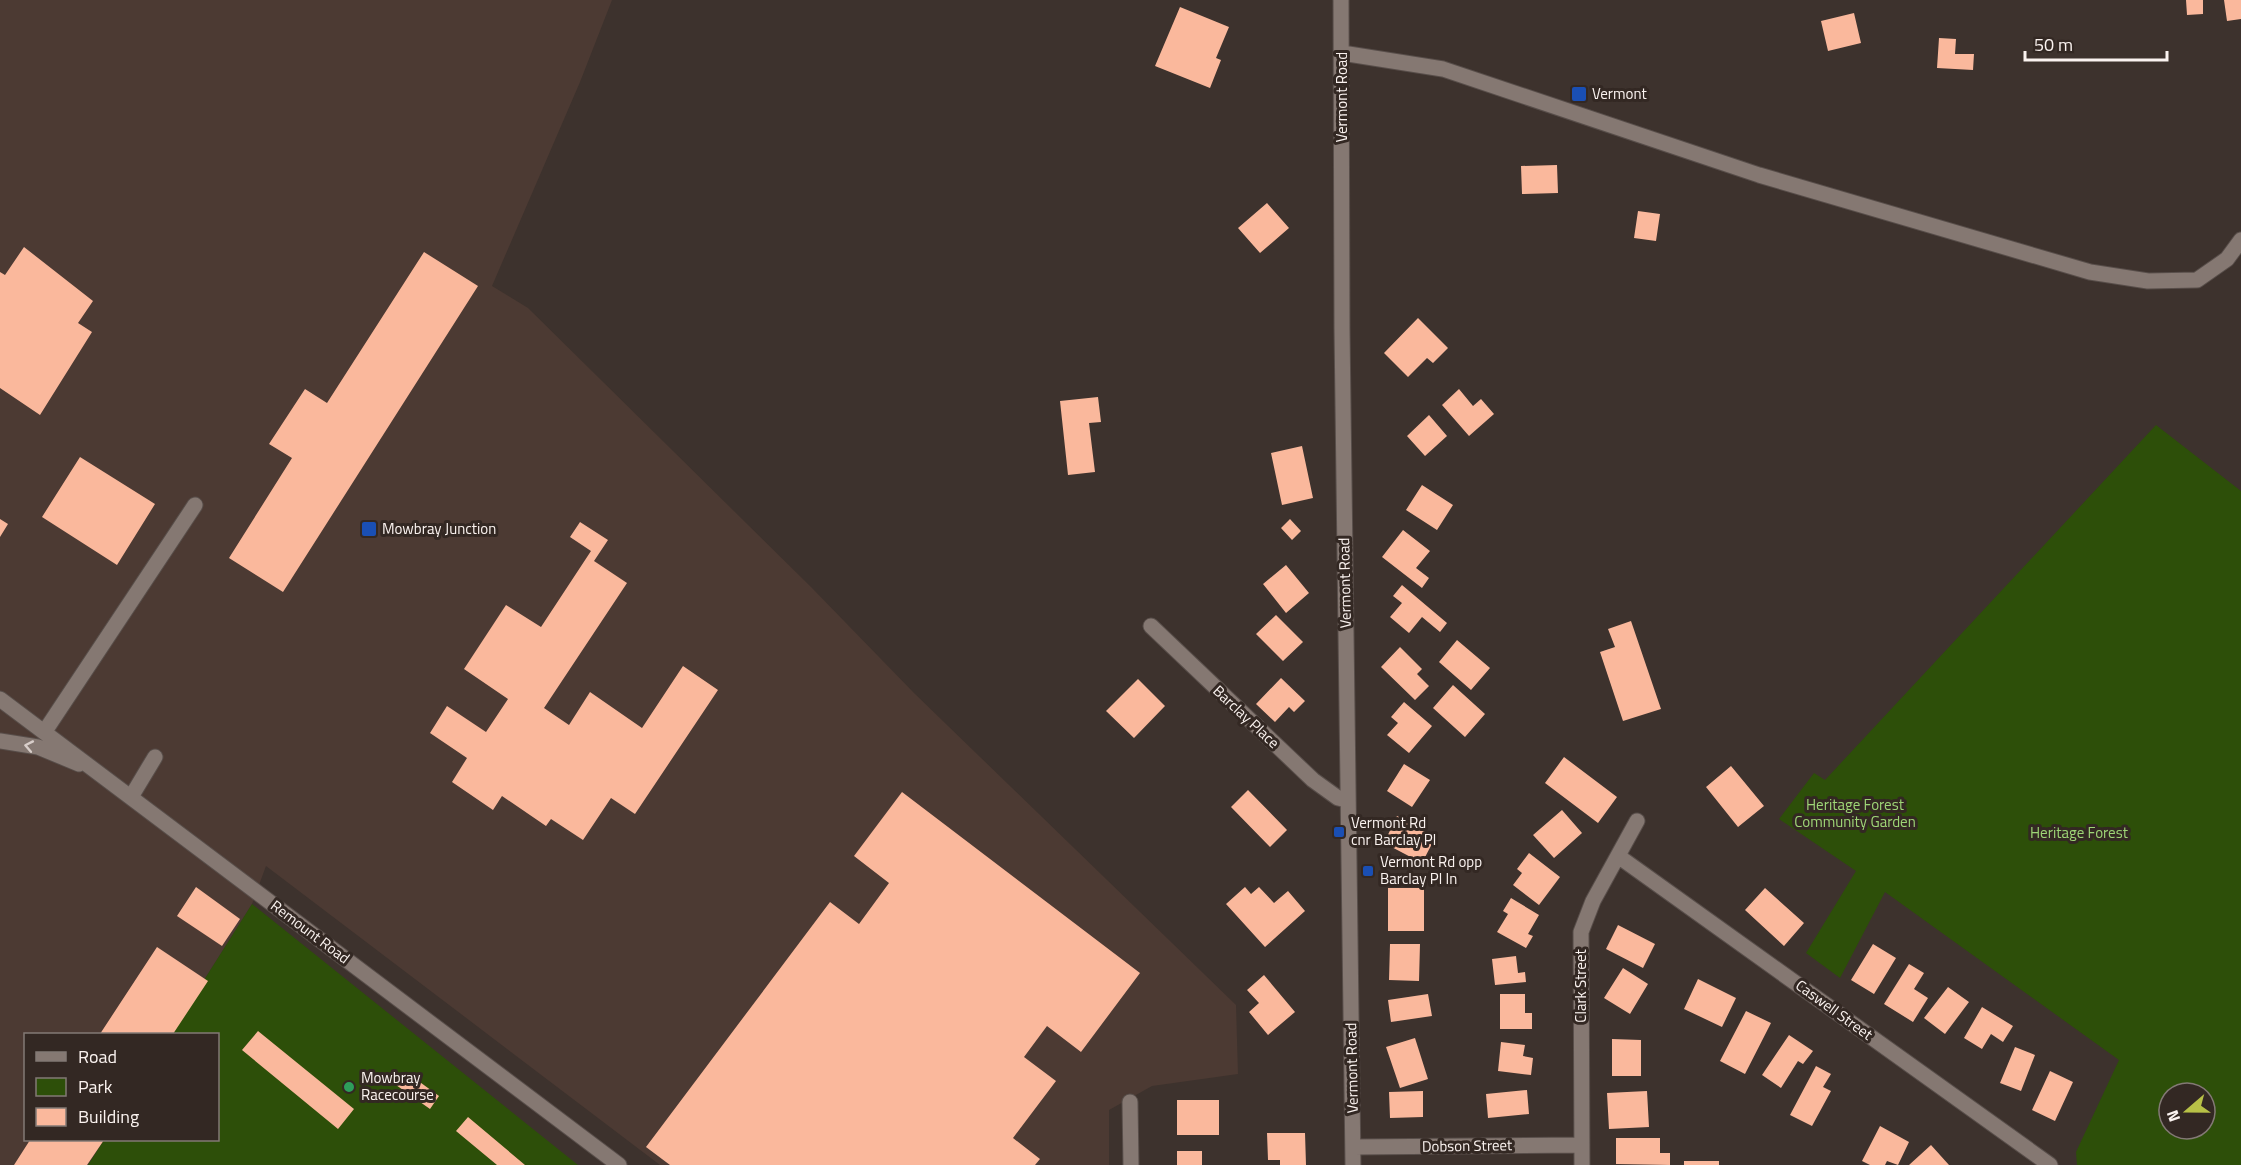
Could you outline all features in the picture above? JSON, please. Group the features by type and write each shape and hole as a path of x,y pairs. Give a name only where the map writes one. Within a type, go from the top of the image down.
{"street":[{"name":"Vermont Road","path":"1341,0 1342,329 1353,1165"},
{"path":"1342,53 1443,69 1759,175 2090,272 2148,281 2197,280 2227,259 2241,240"},
{"path":"45,731 195,505"},
{"name":"Barclay Place","path":"1150,626 1313,780 1338,798 1347,800"},
{"name":"Remount Road","path":"0,699 619,1165"},
{"path":"0,741 38,747 96,771"},
{"path":"131,797 155,758"},
{"name":"Clark Street","path":"1582,1165 1581,932 1593,901 1637,821"},
{"name":"Caswell Street","path":"1618,856 2050,1165"},
{"path":"1130,1102 1131,1165"},
{"name":"Dobson Street","path":"1353,1147 1582,1145"}],"shaded area":[{"path":"0,0 612,0 580,82 492,286 528,308 811,587 914,693 1236,1005 1238,1074 1152,1086 1109,1110 1109,1165 660,1165 266,866 252,904 171,1033 24,1033 24,1141 103,1141 88,1165 0,1165"}],"green space":[{"name":"Heritage Forest","path":"2156,425 2241,491 2241,1165 2077,1165 2076,1152 2119,1060 1885,892 1840,978 1806,953 1856,871 1779,819 1814,773 1825,780"},
{"name":"Mowbray Racecourse","path":"252,904 578,1165 88,1165 103,1141 219,1141 219,1033 171,1033"}],"building":[{"path":"2186,0 2203,0 2203,14 2187,15"},
{"path":"2224,0 2241,0 2241,19 2227,21"},
{"path":"1180,7 1229,27 1216,58 1221,60 1210,88 1155,66"},
{"path":"1854,13 1861,43 1828,51 1821,21"},
{"path":"1939,38 1956,39 1955,54 1974,54 1973,70 1937,68"},
{"path":"1557,165 1558,193 1522,194 1521,166"},
{"path":"1267,203 1289,228 1260,253 1238,228"},
{"path":"1638,211 1660,214 1656,241 1634,238"},
{"path":"24,247 93,301 78,323 92,332 40,415 0,388 0,272 5,275"},
{"path":"424,252 478,286 283,592 229,558 292,458 269,444 305,389 327,403"},
{"path":"1418,318 1448,348 1433,363 1427,358 1408,377 1384,353"},
{"path":"1459,389 1473,406 1481,399 1494,414 1469,436 1442,405"},
{"path":"1098,397 1101,422 1089,423 1095,472 1068,475 1060,401"},
{"path":"1429,415 1447,436 1425,456 1407,436"},
{"path":"1302,446 1313,498 1282,505 1271,453"},
{"path":"80,457 155,504 117,565 42,517"},
{"path":"1422,485 1453,505 1437,530 1406,510"},
{"path":"0,519 8,524 0,537"},
{"path":"1290,519 1301,531 1292,540 1281,528"},
{"path":"580,522 608,540 594,561 627,583 544,708 569,725 590,692 642,728 683,666 718,690 635,814 611,798 583,840 551,819 546,826 502,796 493,810 452,782 467,758 430,733 447,706 486,732 508,699 464,669 506,605 541,627 591,551 570,537"},
{"path":"1403,530 1430,551 1416,568 1429,578 1422,588 1382,557"},
{"path":"1286,565 1309,593 1286,613 1263,584"},
{"path":"1402,585 1447,623 1440,632 1422,617 1409,633 1390,617 1402,603 1393,596"},
{"path":"1276,615 1303,642 1283,661 1256,634"},
{"path":"1631,621 1661,709 1623,721 1600,652 1615,647 1608,629"},
{"path":"1457,640 1490,668 1471,690 1439,662"},
{"path":"1400,647 1422,669 1417,674 1429,686 1415,700 1381,667"},
{"path":"1281,678 1305,701 1294,712 1289,707 1275,722 1256,704"},
{"path":"1138,679 1165,706 1134,738 1106,711"},
{"path":"1453,685 1485,714 1465,737 1433,708"},
{"path":"1404,702 1432,726 1409,753 1387,735 1398,723 1391,717"},
{"path":"1564,757 1617,797 1598,823 1545,783"},
{"path":"1404,764 1430,780 1412,807 1387,791"},
{"path":"1731,766 1764,806 1738,827 1706,787"},
{"path":"1248,790 1287,830 1270,847 1231,807"},
{"path":"902,792 1140,973 1081,1052 1047,1026 1024,1057 1056,1081 1013,1138 1040,1159 1035,1165 670,1165 646,1147 830,902 859,924 889,883 854,856"},
{"path":"1562,810 1582,833 1554,858 1533,835"},
{"path":"1397,816 1436,836 1422,863 1384,843"},
{"path":"1529,853 1560,877 1539,905 1513,885 1522,873 1517,869"},
{"path":"196,887 240,919 222,946 177,916"},
{"path":"1245,887 1251,894 1259,887 1274,903 1288,891 1305,911 1265,947 1226,904"},
{"path":"1388,888 1424,888 1424,931 1388,931"},
{"path":"1765,888 1804,923 1784,946 1745,910"},
{"path":"1511,898 1539,915 1528,934 1533,936 1526,948 1497,932 1508,914 1503,911"},
{"path":"1618,925 1655,944 1643,968 1606,949"},
{"path":"1390,944 1420,944 1419,981 1389,980"},
{"path":"1873,944 1896,958 1874,994 1851,980"},
{"path":"157,947 208,981 174,1033 101,1033"},
{"path":"1516,956 1518,973 1525,972 1526,982 1495,985 1492,959"},
{"path":"1909,964 1924,973 1914,989 1928,998 1913,1022 1884,1004"},
{"path":"1623,968 1648,984 1630,1014 1604,998"},
{"path":"1264,975 1295,1012 1268,1035 1249,1012 1259,1003 1247,990"},
{"path":"1698,979 1736,998 1722,1027 1684,1009"},
{"path":"1948,987 1969,1002 1945,1034 1924,1018"},
{"path":"1428,994 1432,1016 1391,1022 1388,1000"},
{"path":"1500,994 1525,994 1525,1013 1532,1013 1532,1029 1500,1029"},
{"path":"1982,1007 2013,1026 2003,1042 1991,1034 1982,1049 1964,1038"},
{"path":"1746,1011 1771,1023 1745,1074 1720,1061"},
{"path":"258,1031 354,1109 338,1129 242,1050"},
{"path":"1789,1035 1813,1051 1803,1064 1798,1061 1781,1088 1762,1075"},
{"path":"1415,1038 1428,1079 1400,1088 1386,1047"},
{"path":"1612,1039 1641,1040 1641,1076 1612,1076"},
{"path":"1501,1042 1525,1045 1523,1056 1533,1058 1531,1075 1498,1071"},
{"path":"2015,1047 2035,1055 2021,1091 2000,1083"},
{"path":"1816,1066 1831,1074 1823,1087 1831,1091 1812,1126 1790,1115"},
{"path":"2050,1071 2073,1082 2055,1121 2032,1110"},
{"path":"406,1072 439,1096 430,1109 396,1085"},
{"path":"1527,1090 1529,1114 1488,1118 1486,1094"},
{"path":"1423,1091 1423,1117 1390,1118 1389,1092"},
{"path":"1647,1091 1649,1127 1609,1129 1607,1093"},
{"path":"1177,1100 1219,1100 1219,1135 1177,1135"},
{"path":"468,1117 525,1165 497,1165 456,1131"},
{"path":"1880,1126 1909,1142 1898,1165 1887,1161 1885,1165 1870,1165 1862,1161"},
{"path":"1267,1133 1305,1133 1306,1165 1280,1165 1280,1160 1268,1160"},
{"path":"1616,1138 1660,1138 1660,1153 1670,1153 1670,1165 1616,1164"},
{"path":"29,1141 103,1141 87,1165 14,1165"},
{"path":"1931,1145 1949,1165 1909,1165"},
{"path":"1177,1151 1202,1151 1202,1165 1177,1165"},
{"path":"1684,1161 1719,1161 1719,1165 1684,1165"}],"place":[{"name":"Vermont","path":"1579,94"},
{"name":"Mowbray Junction","path":"369,529"},
{"name":"Vermont Rd cnr Barclay Pl","path":"1339,832"},
{"name":"Vermont Rd opp Barclay Pl In","path":"1368,871"},
{"name":"Mowbray Racecourse","path":"349,1087"}],"park label":[{"name":"Heritage Forest Community Garden","path":"1855,814"}]}
